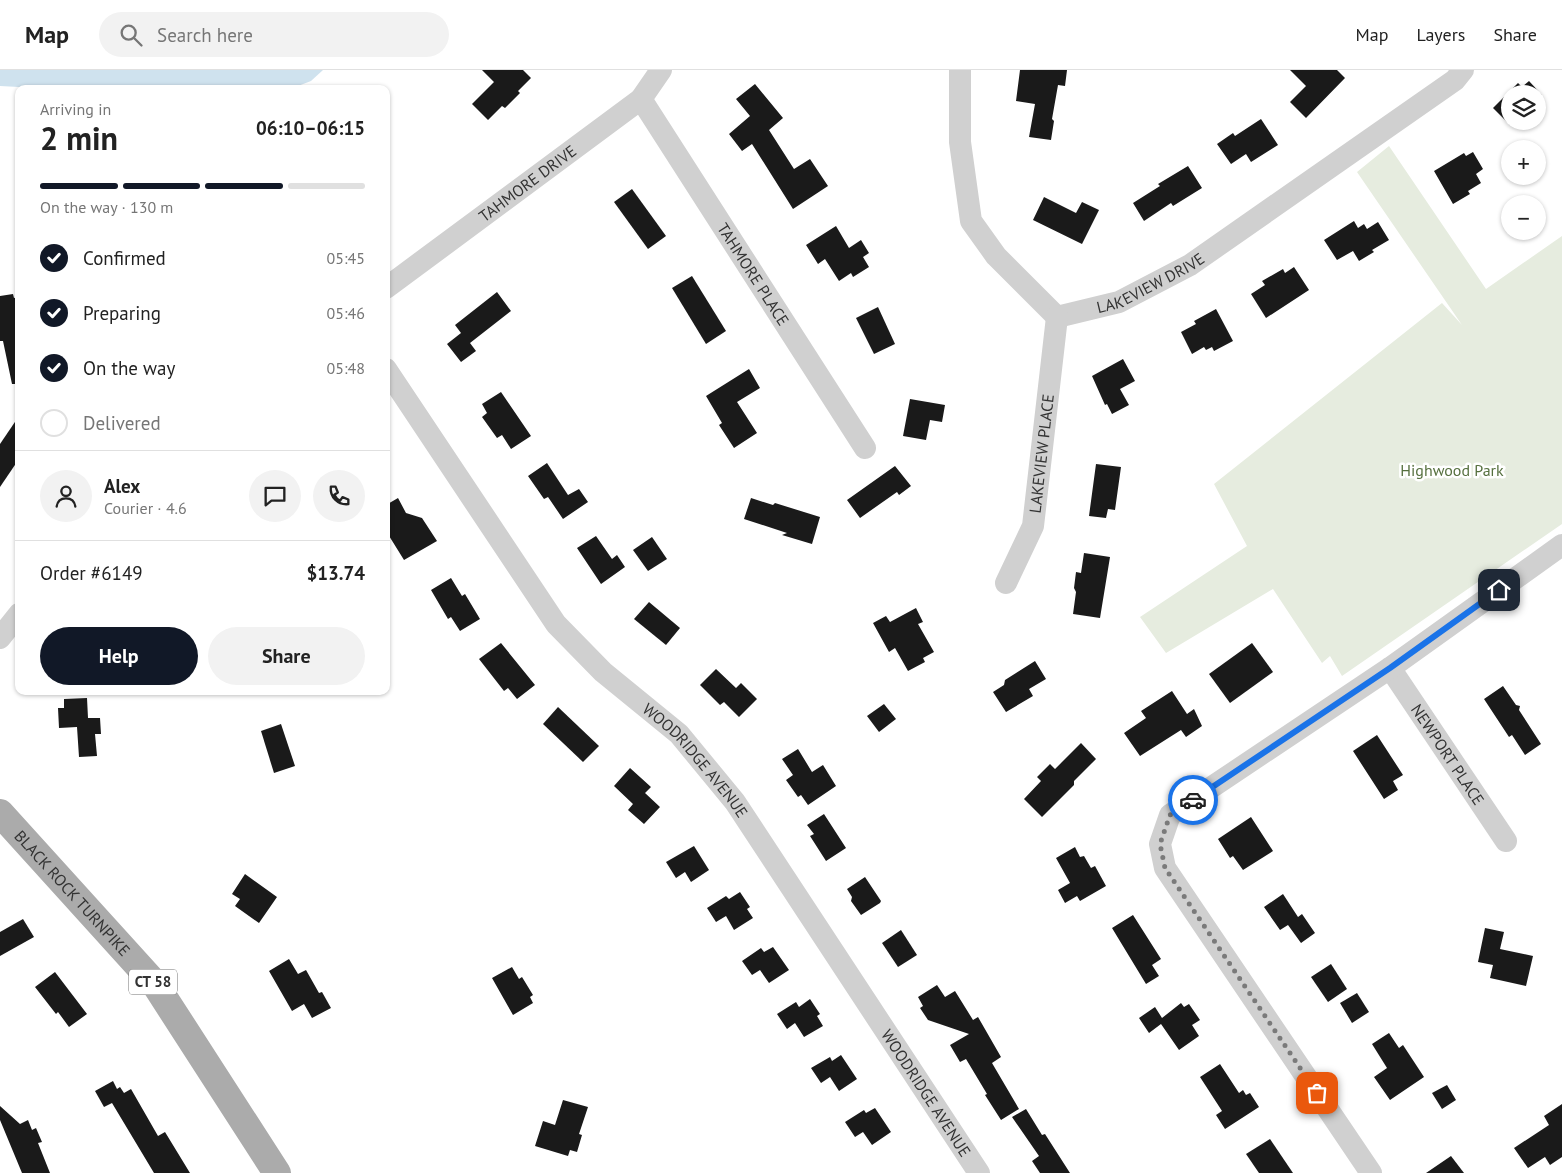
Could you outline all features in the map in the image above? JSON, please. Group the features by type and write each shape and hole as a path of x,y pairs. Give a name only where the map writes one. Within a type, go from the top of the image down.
{"main road":[{"name":"BLACK ROCK TURNPIKE","path":"0,813 155,984 277,1173"}],"street":[{"name":"TAHMORE DRIVE","path":"390,285 641,99 661,70"},
{"path":"960,70 960,142 971,220 996,256 1057,317"},
{"name":"LAKEVIEW DRIVE","path":"1057,317 1119,302 1190,265 1455,80 1463,70"},
{"name":"TAHMORE PLACE","path":"641,99 866,448"},
{"name":"LAKEVIEW PLACE","path":"1006,583 1033,526 1057,317"},
{"name":"WOODRIDGE AVENUE","path":"390,375 556,624 603,672 679,734 735,802 979,1173"},
{"path":"1371,1173 1165,868 1160,844 1170,815 1390,668 1562,545"},
{"path":"0,638 15,619"},
{"name":"NEWPORT PLACE","path":"1390,668 1506,841"}],"green space":[{"name":"Highwood Park","path":"1389,146 1486,289 1562,236 1562,524 1342,676 1330,656 1322,663 1273,589 1166,653 1140,617 1247,546 1214,484 1442,303 1462,325 1357,172"}],"water":[{"path":"0,70 323,70 311,81 300,85 0,86"}],"building":[{"path":"482,70 523,70 531,78 518,91 520,93 505,108 502,106 488,120 472,104 494,82"},
{"path":"1020,70 1067,70 1065,86 1058,85 1052,119 1054,121 1051,140 1029,137 1035,104 1016,101"},
{"path":"1290,70 1337,70 1345,78 1306,118 1290,102 1306,86"},
{"path":"1529,81 1533,85 1524,85"},
{"path":"755,84 783,118 769,130 794,169 810,159 828,186 793,209 752,144 742,151 729,134 750,116 736,99"},
{"path":"1501,100 1501,116 1493,108"},
{"path":"1261,119 1278,145 1251,162 1246,154 1231,164 1217,144 1233,133 1235,136"},
{"path":"1473,152 1483,169 1476,174 1481,183 1468,191 1470,194 1453,204 1434,171 1464,153 1466,156"},
{"path":"1188,166 1202,188 1173,206 1171,203 1144,221 1133,203 1160,186 1158,184"},
{"path":"632,189 666,236 648,249 614,202"},
{"path":"1044,197 1076,213 1082,202 1099,210 1082,244 1033,220"},
{"path":"1354,221 1358,228 1364,224 1367,229 1378,222 1389,240 1372,250 1374,252 1359,261 1353,251 1337,260 1324,240"},
{"path":"836,226 849,248 861,240 869,253 863,257 869,267 853,277 851,273 839,281 825,259 818,264 806,245"},
{"path":"1294,267 1309,290 1266,318 1251,294 1265,285 1262,281 1283,269 1285,273"},
{"path":"692,276 726,331 706,344 672,288"},
{"path":"497,292 511,311 470,343 476,351 461,362 447,344 461,333 455,325"},
{"path":"13,294 15,298 15,384 12,384 3,341 0,341 0,296"},
{"path":"878,307 895,344 874,354 856,318"},
{"path":"1216,309 1233,341 1214,351 1212,347 1206,350 1204,347 1192,354 1181,332 1196,324 1194,321"},
{"path":"1123,359 1135,381 1120,389 1129,405 1112,414 1107,404 1105,405 1092,376"},
{"path":"749,369 760,388 737,402 757,433 734,448 719,425 722,423 706,396"},
{"path":"501,392 531,436 511,449 502,435 497,438 482,417 487,413 482,404"},
{"path":"910,399 945,405 942,422 930,420 926,440 903,436"},
{"path":"15,422 15,465 0,487 0,444"},
{"path":"547,463 568,495 579,489 588,502 563,519 548,497 544,499 528,476"},
{"path":"1096,464 1121,467 1115,510 1108,509 1106,518 1089,516"},
{"path":"895,466 911,486 899,495 897,492 860,518 847,500"},
{"path":"398,498 406,513 422,518 437,541 404,560 390,537 390,503"},
{"path":"751,498 773,505 775,503 820,517 812,544 782,535 787,533 744,519"},
{"path":"596,536 612,559 617,555 625,567 601,584 577,548"},
{"path":"652,537 667,559 648,571 633,550"},
{"path":"1084,553 1110,557 1100,618 1073,614 1076,572 1081,573"},
{"path":"451,578 462,596 465,594 480,619 460,631 451,617 448,619 431,590"},
{"path":"649,602 680,628 666,645 634,619"},
{"path":"916,608 923,622 918,624 934,652 923,658 925,662 908,671 895,648 889,652 873,623 886,616 890,622"},
{"path":"501,643 535,685 517,699 508,688 504,691 479,659"},
{"path":"1252,643 1273,672 1230,703 1209,674"},
{"path":"1035,661 1046,679 1029,689 1033,696 1006,712 993,692 1004,685 1005,680"},
{"path":"716,669 736,688 741,683 757,699 739,717 724,702 720,705 700,685"},
{"path":"1503,686 1516,705 1520,706 1519,710 1541,744 1525,755 1512,735 1509,737 1484,699"},
{"path":"1172,691 1187,714 1194,709 1202,726 1186,737 1181,730 1140,756 1124,733 1146,718 1141,711"},
{"path":"87,698 88,718 100,718 101,734 95,734 97,756 79,757 77,727 59,728 58,708 64,708 64,699"},
{"path":"884,704 896,719 879,732 867,716"},
{"path":"558,707 599,746 583,762 543,724"},
{"path":"281,724 295,766 274,773 261,731"},
{"path":"1377,735 1403,775 1393,781 1398,790 1384,799 1353,751"},
{"path":"1081,743 1096,759 1074,781 1074,785 1042,817 1024,799 1041,781 1037,777 1050,764 1055,769"},
{"path":"798,749 812,772 823,765 836,786 808,805 801,795 798,797 786,780 793,775 782,759"},
{"path":"630,768 651,787 645,793 660,807 644,824 628,810 633,804 614,786"},
{"path":"824,814 846,848 826,861 810,836 814,834 807,825"},
{"path":"1251,817 1273,851 1243,870 1233,856 1230,858 1218,839"},
{"path":"694,846 709,870 691,882 685,872 676,878 666,862"},
{"path":"1075,847 1080,857 1084,856 1091,868 1095,866 1106,886 1080,901 1077,896 1065,903 1058,890 1070,883 1056,858"},
{"path":"245,874 277,897 259,923 235,906 240,899 232,894"},
{"path":"865,877 881,901 861,915 851,901 852,897 847,889"},
{"path":"740,892 750,907 747,909 753,918 734,930 726,916 716,922 707,908 726,896 729,899"},
{"path":"1283,894 1298,917 1302,914 1315,933 1301,943 1288,925 1280,930 1264,907"},
{"path":"1133,915 1161,959 1152,965 1159,976 1146,984 1112,928"},
{"path":"23,919 34,937 0,956 0,932"},
{"path":"1485,928 1504,932 1500,949 1533,956 1526,986 1490,978 1493,965 1478,962"},
{"path":"901,930 917,955 898,967 882,943"},
{"path":"773,947 789,970 769,983 760,970 752,975 742,961 761,948 764,952"},
{"path":"289,959 298,974 306,970 319,993 322,992 331,1008 312,1018 304,1004 292,1011 269,971"},
{"path":"1331,964 1347,989 1328,1002 1311,977"},
{"path":"512,967 519,979 522,977 533,995 530,997 533,1003 513,1015 492,978"},
{"path":"55,972 87,1014 69,1027 35,987"},
{"path":"937,985 945,997 955,991 973,1020 978,1017 1001,1057 992,1063 1019,1109 1001,1120 966,1059 960,1062 950,1045 969,1034 928,1020 920,1008 923,1006 918,997"},
{"path":"1357,993 1369,1012 1352,1023 1340,1003"},
{"path":"810,999 820,1014 817,1016 823,1026 804,1037 795,1023 787,1029 777,1014 796,1002 799,1007"},
{"path":"1181,1003 1184,1007 1189,1004 1200,1020 1192,1025 1199,1036 1179,1050 1161,1024 1149,1033 1139,1018 1155,1007 1162,1018"},
{"path":"1389,1033 1399,1048 1403,1045 1424,1077 1390,1100 1374,1077 1387,1068 1372,1044"},
{"path":"841,1055 857,1079 839,1091 830,1077 821,1083 811,1068 830,1057 832,1061"},
{"path":"1220,1064 1239,1093 1243,1090 1246,1095 1250,1093 1259,1107 1225,1129 1216,1115 1222,1111 1200,1077"},
{"path":"113,1081 117,1089 120,1087 124,1093 131,1089 158,1136 165,1132 190,1173 154,1173 112,1103 104,1107 95,1091"},
{"path":"1447,1085 1456,1100 1442,1109 1432,1093"},
{"path":"563,1100 588,1107 579,1134 582,1135 577,1152 570,1150 568,1156 535,1146 543,1121 555,1125"},
{"path":"1562,1104 1562,1157 1550,1165 1545,1157 1528,1168 1514,1148 1549,1125 1544,1116"},
{"path":"0,1106 20,1124 28,1120 32,1130 36,1128 42,1142 38,1143 50,1173 22,1173 0,1120"},
{"path":"875,1108 891,1132 872,1145 863,1132 855,1137 845,1122 864,1110 866,1113"},
{"path":"1026,1109 1042,1135 1045,1134 1070,1173 1040,1173 1032,1161 1039,1156 1012,1117"},
{"path":"1270,1139 1293,1173 1259,1173 1246,1154"},
{"path":"1451,1156 1464,1173 1426,1173"}],"way so far":[{"path":"1193,800 1170,815 1160,844 1165,868 1317,1093"}],"route":[{"path":"1193,800 1390,668 1499,590"}]}
